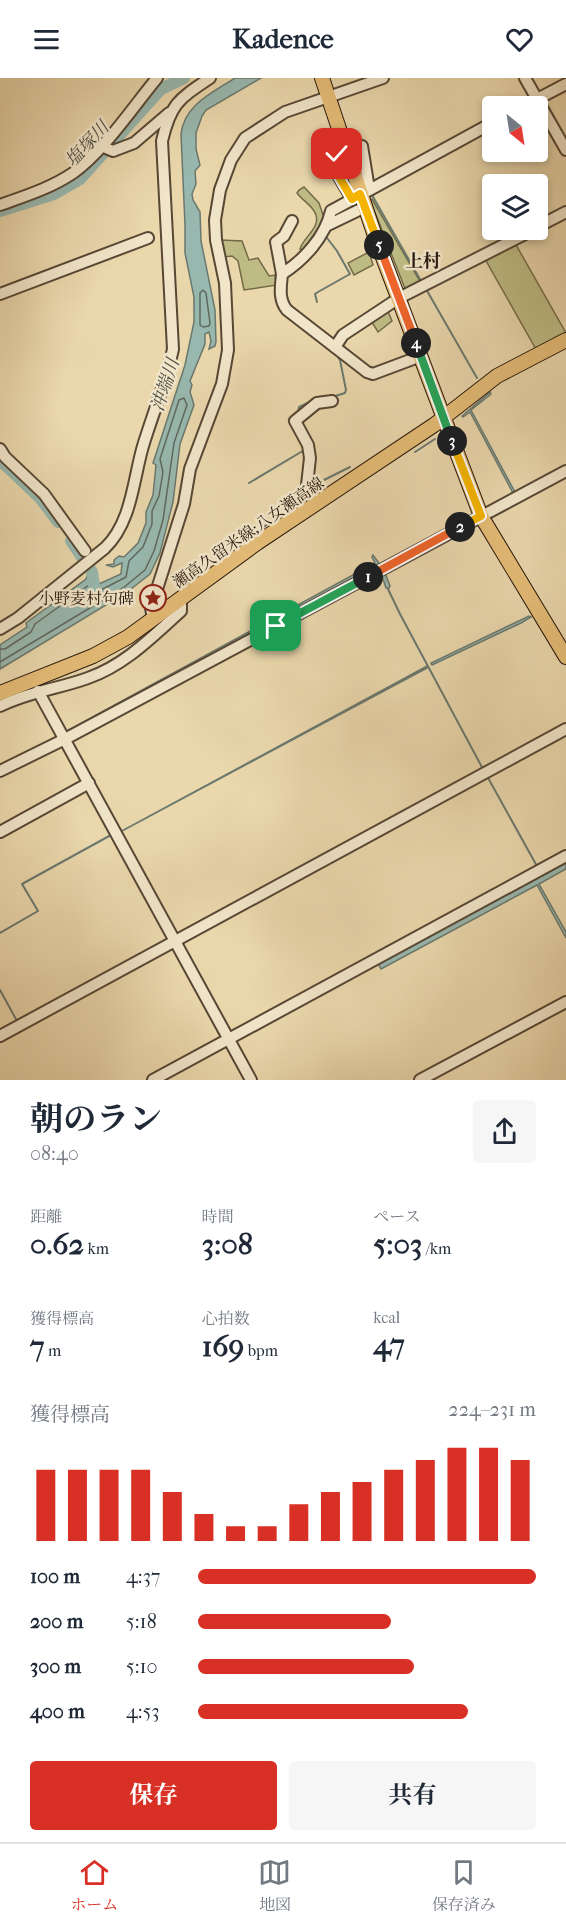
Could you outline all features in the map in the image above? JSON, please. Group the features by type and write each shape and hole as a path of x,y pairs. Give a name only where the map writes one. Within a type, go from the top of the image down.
{"main road":[{"path":"322,78 360,194 481,516 566,657"},
{"name":"瀬高久留米線;八女瀬高線","path":"0,693 93,656 128,637 241,554 444,417 497,376 566,340"}],"street":[{"path":"0,205 43,189 74,172 101,146 157,78"},
{"path":"101,146 113,152 134,143 170,113 178,101 210,78"},
{"path":"153,619 151,608 184,504 190,469 222,384 228,350 225,283 216,240 215,220 220,190 231,160 245,138 285,112 383,78"},
{"path":"525,78 535,96"},
{"path":"543,96 566,84"},
{"path":"0,629 18,618 114,540 126,514 142,449 165,381 173,349 162,141 170,113"},
{"path":"548,119 566,150"},
{"path":"555,131 566,124"},
{"path":"282,274 299,263 328,225 331,211 482,128"},
{"path":"353,149 362,146 360,194"},
{"path":"337,154 328,158 360,194"},
{"path":"328,225 359,210"},
{"path":"548,221 566,212"},
{"path":"292,221 284,236 276,242 282,274 283,305 373,374 421,356"},
{"path":"0,294 148,238"},
{"path":"335,347 343,335 399,298 512,240"},
{"path":"314,504 307,485 310,458 308,445 295,421 317,403 332,401"},
{"path":"2,456 44,494 85,551"},
{"path":"0,771 65,739 566,471"},
{"path":"0,706 18,697 87,678 115,665 138,650 181,611 181,598"},
{"path":"38,691 251,1080"},
{"path":"0,1036 566,729"},
{"path":"0,832 89,783"},
{"path":"153,1080 566,856"},
{"path":"420,1080 566,1002"}],"shaded area":[{"path":"304,187 319,203 325,221 303,250 300,249 316,222 312,209 297,193"},
{"path":"372,199 421,283 406,291 370,200"},
{"path":"221,240 242,241 249,260 258,258 269,276 275,275 277,285 244,290 238,261 232,256 224,257"},
{"path":"515,243 566,333 566,337 537,351 485,259"},
{"path":"369,252 373,265 354,275 348,263"},
{"path":"387,309 392,321 378,332 370,319"}],"water":[{"name":"沖端川","path":"235,78 261,78 206,110 196,133 196,149 200,165 195,171 196,184 192,194 200,212 201,241 215,310 216,342 215,346 209,349 211,341 209,332 205,334 205,344 190,381 192,385 190,392 194,405 180,444 173,502 160,553 150,574 126,593 0,669 0,645 27,627 26,623 86,579 89,571 94,568 99,584 121,574 122,563 113,567 106,565 114,564 114,560 119,556 124,557 138,543 146,523 146,512 153,495 156,465 153,463 185,365 194,322 194,297 185,253 181,134 183,124 193,107"},
{"path":"490,392 491,394 471,410 516,494 514,495 470,412 462,416"},
{"path":"373,555 384,570 389,588 386,588 381,573 67,735 65,732 375,563"},
{"path":"531,617 521,623 432,665 431,663"},
{"path":"427,666 427,668 120,832"},
{"path":"566,859 566,869 539,884 566,932 566,938 537,885 381,969 377,962"}],"waterway":[{"name":"塩塚川","path":"0,211 54,194 80,179 161,89 184,78"},
{"path":"372,195 421,281"},
{"path":"317,302 315,294 350,274 324,234"},
{"path":"426,289 477,378"},
{"path":"332,397 345,393 346,390 340,360 335,353"},
{"path":"298,414 299,407 312,401"},
{"path":"415,452 435,439"},
{"path":"249,483 306,449"},
{"name":"塩塚川","path":"0,460 40,498 58,522"},
{"path":"312,486 350,467"},
{"path":"262,528 306,497"},
{"name":"塩塚川","path":"71,541 92,572 94,586"},
{"path":"388,589 484,771"},
{"path":"487,776 538,868"},
{"path":"0,933 38,911 22,884 111,835"},
{"path":"0,990 17,1021"}],"place":[{"name":"小野麦村句碑","path":"153,598"}],"district":[{"name":"上村","path":"423,261"}],"route":[{"path":"276,626 481,516 360,194 352,199 328,158 337,154"}]}
